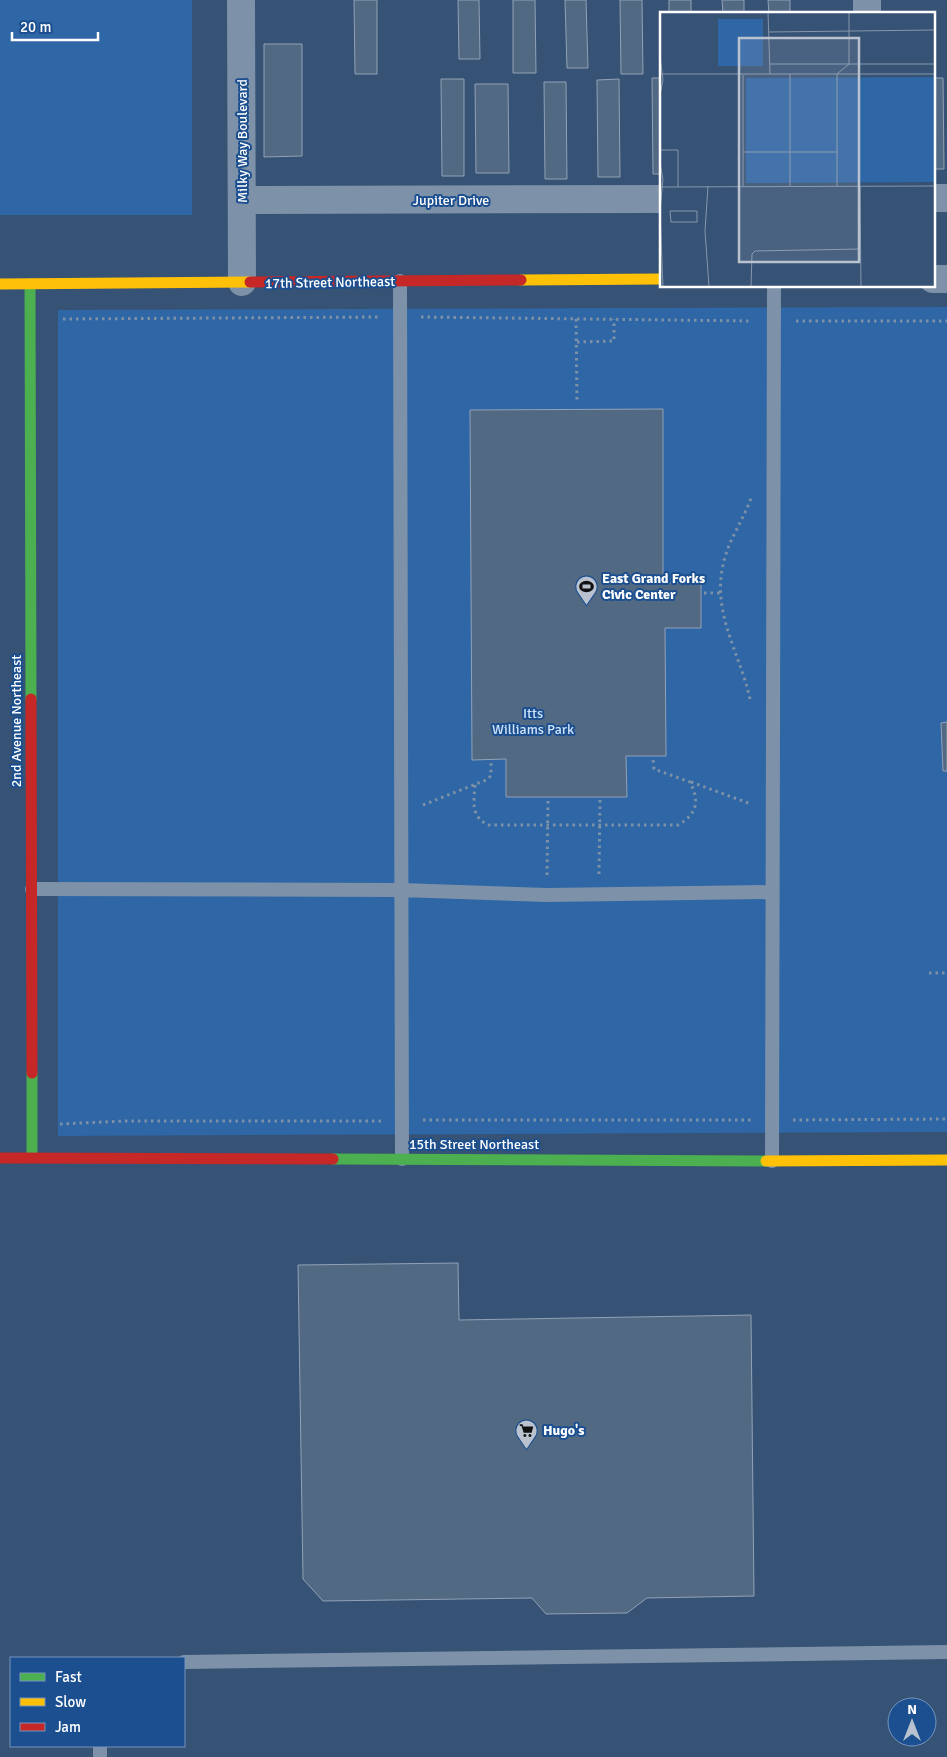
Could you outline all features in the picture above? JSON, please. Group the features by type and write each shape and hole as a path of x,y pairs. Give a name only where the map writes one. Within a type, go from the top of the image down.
{"street":[{"name":"Milky Way Boulevard","path":"241,0 242,282"},
{"path":"934,198 947,198"},
{"name":"Jupiter Drive","path":"242,200 660,199"},
{"name":"17th Street Northeast","path":"0,284 660,279"},
{"path":"934,279 947,279"},
{"name":"2nd Avenue Northeast","path":"30,284 32,1158"},
{"name":"15th Street Northeast","path":"0,1158 947,1160"}],"lane":[{"path":"400,281 402,1159"},
{"path":"772,1161 774,288"},
{"path":"32,889 401,890 547,895 772,892"},
{"path":"185,1662 947,1652"}],"path":[{"path":"63,319 400,316 774,321 947,321"},
{"path":"576,319 577,402"},
{"path":"577,342 614,342 614,319"},
{"path":"751,705 726,630 722,613 721,592 726,554 748,508 752,489"},
{"path":"704,593 721,592"},
{"path":"654,759 654,769 755,805 772,806"},
{"path":"401,813 491,776 491,762"},
{"path":"475,784 474,802 476,813 480,821 489,825 678,825 686,820 694,811 697,800 690,782"},
{"path":"547,895 548,800"},
{"path":"599,894 600,800"},
{"path":"929,973 947,973"},
{"path":"32,1126 126,1121 947,1120"}],"green space":[{"path":"0,0 192,0 192,215 0,215"},
{"name":"Itts Williams Park","path":"947,307 947,1132 58,1136 58,310"}],"building":[{"path":"354,0 377,0 377,74 355,74"},
{"path":"458,0 479,0 480,59 459,59"},
{"path":"513,0 535,0 536,73 513,73"},
{"path":"565,0 586,0 588,68 567,68"},
{"path":"620,0 642,0 643,74 621,74"},
{"path":"669,0 691,0 691,12 669,12"},
{"path":"722,0 744,0 744,12 723,12"},
{"path":"768,0 790,0 790,12 769,12"},
{"path":"264,44 302,44 302,156 264,157"},
{"path":"652,78 660,78 660,174 653,174"},
{"path":"934,78 943,78 944,169 934,169"},
{"path":"441,79 464,79 464,176 442,176"},
{"path":"619,79 620,177 598,177 597,80"},
{"path":"544,82 566,82 567,179 545,179"},
{"path":"475,84 508,84 509,173 476,173"},
{"name":"East Grand Forks Civic Center","path":"663,409 663,583 701,582 701,628 665,628 666,756 626,756 627,797 506,797 506,759 472,760 470,410"},
{"path":"947,722 947,771 943,771 941,723"},
{"name":"Hugo's","path":"458,1263 459,1320 751,1315 754,1596 647,1598 627,1613 546,1614 532,1598 323,1601 303,1579 298,1265"}],"traffic: fast":[{"path":"30,284 31,699"},
{"path":"32,1073 32,1157"},
{"path":"333,1159 766,1161"}],"traffic: slow":[{"path":"521,280 660,279"},
{"path":"0,284 250,282"},
{"path":"766,1161 947,1160"}],"traffic: jam":[{"path":"250,282 521,280"},
{"path":"31,699 32,1073"},
{"path":"0,1158 333,1159"}],"place":[{"name":"East Grand Forks Civic Center","path":"586,605"},
{"name":"Hugo's","path":"527,1449"}]}
